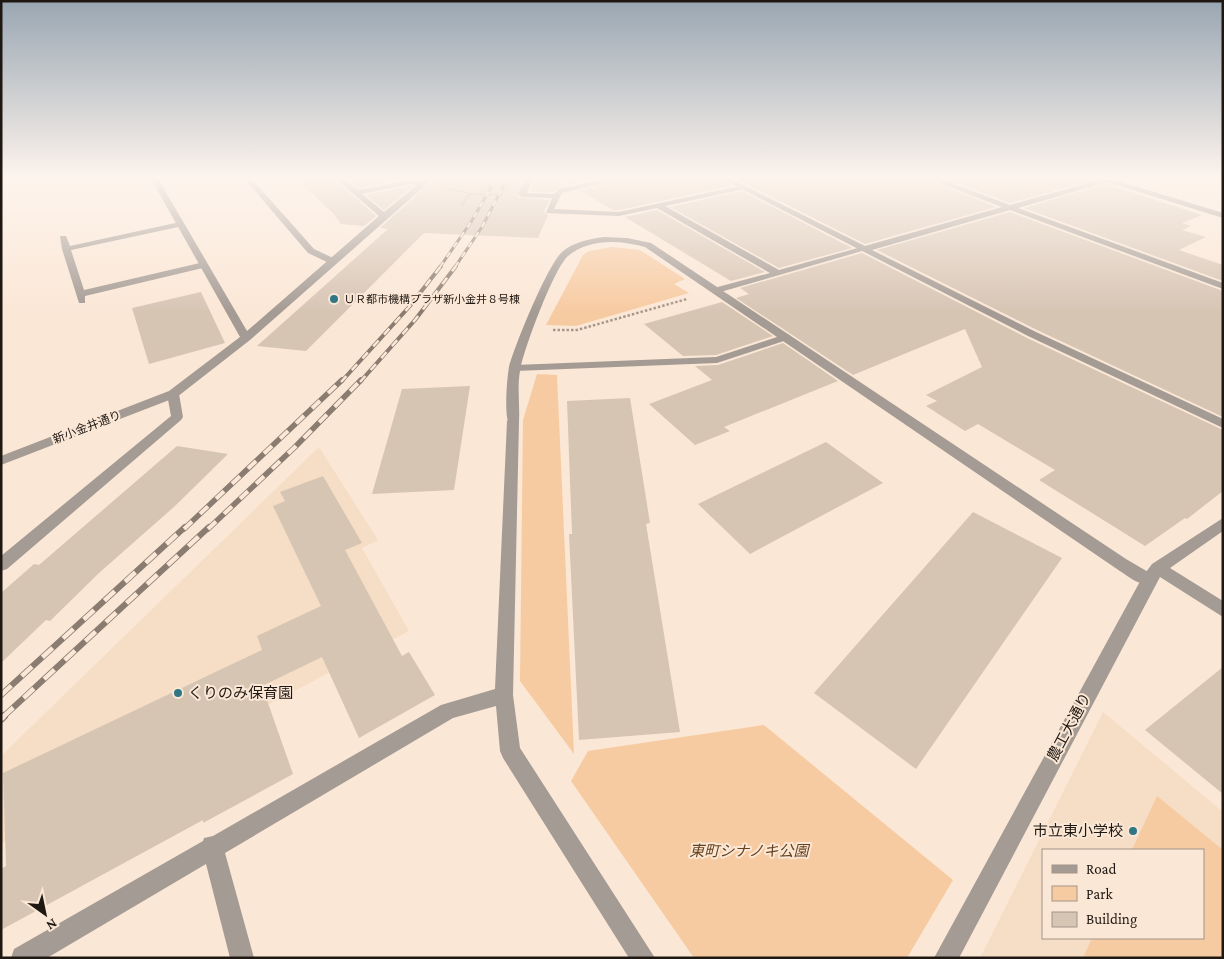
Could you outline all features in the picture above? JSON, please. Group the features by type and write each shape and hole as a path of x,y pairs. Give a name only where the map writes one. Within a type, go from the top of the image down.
{"street":[{"path":"285,222 311,251 332,261"},
{"name":"新小金井通り","path":"1,460 173,394 246,338 377,222"},
{"path":"687,222 777,273"},
{"path":"810,222 1032,334 1223,424"},
{"path":"717,290 961,222"},
{"path":"1047,222 1223,286"},
{"path":"66,249 180,224 246,338"},
{"path":"63,238 81,298 204,265"},
{"path":"643,958 510,751 504,695 515,368 529,329 563,256 576,248 596,242 625,240 648,245 1120,562 1154,574 1223,610"},
{"path":"515,368 717,360 786,337"},
{"path":"1,565 176,417 173,394"},
{"name":"農工大通り","path":"946,958 1154,574 1223,523"},
{"path":"23,958 448,710 504,695"},
{"path":"212,846 242,958"}],"path":[{"path":"529,329 577,330 717,290"}],"shaded area":[{"name":"くりのみ保育園","path":"319,447 378,540 362,548 409,631 1,844 1,756"},
{"name":"市立東小学校","path":"1103,712 1223,812 1223,958 980,958"}],"green space":[{"path":"612,247 640,250 685,279 674,284 689,293 576,326 546,325 583,255 589,251"},
{"path":"537,374 557,375 574,754 520,681 523,420"},
{"name":"東町シナノキ公園","path":"764,725 953,880 907,958 694,958 571,781 588,751"},
{"path":"1157,796 1223,850 1223,958 1083,958 1092,939 1204,939 1204,849 1132,849"}],"building":[{"path":"339,222 369,222 364,226 341,224"},
{"name":"ＵＲ都市機構プラザ新小金井８号棟","path":"387,222 545,222 538,238 424,233 306,351 257,346 388,229 380,228"},
{"path":"633,222 677,222 765,272 731,281"},
{"path":"696,222 801,222 852,248 779,268"},
{"path":"821,222 944,222 865,244"},
{"path":"976,222 1036,222 1223,291 1223,417 1037,330 877,250"},
{"path":"1061,222 1185,222 1182,223 1191,226 1182,230 1206,237 1179,250 1223,265 1223,281"},
{"path":"862,253 1027,338 1223,430 1223,491 1187,519 1185,518 1145,546 1039,480 1055,470 978,424 965,431 926,406 937,401 926,395 982,367 965,329 853,375 736,298 749,294 740,288"},
{"path":"201,292 225,343 149,364 132,308"},
{"path":"722,302 773,336 716,355 683,356 644,324"},
{"path":"783,343 838,381 724,427 730,431 695,445 649,404 712,380 695,366 718,365"},
{"path":"470,386 454,490 372,494 402,389"},
{"path":"630,398 650,523 646,524 680,732 579,740 569,534 572,534 567,401"},
{"path":"826,442 883,483 750,554 698,504"},
{"path":"177,446 228,454 175,506 99,573 50,621 46,620 1,663 1,593 34,564 39,565"},
{"path":"323,476 362,543 345,550 402,656 409,652 435,695 359,738 322,657 262,686 293,774 203,823 203,820 1,930 1,869 6,866 3,773 262,650 257,636 321,606 273,506 285,501 280,492"},
{"path":"973,512 1062,558 916,769 814,693"},
{"path":"1223,667 1223,794 1145,730"}],"railway":[{"path":"440,267 471,222"},
{"path":"455,267 485,222"},
{"path":"341,382 409,307 441,266"},
{"path":"360,382 415,320 456,266"},
{"path":"184,529 342,380"},
{"path":"208,529 295,447 361,380"},
{"path":"1,695 185,527"},
{"path":"3,717 209,527"}],"place":[{"name":"ＵＲ都市機構プラザ新小金井８号棟","path":"334,299"},
{"name":"くりのみ保育園","path":"178,693"},
{"name":"市立東小学校","path":"1133,831"}]}
